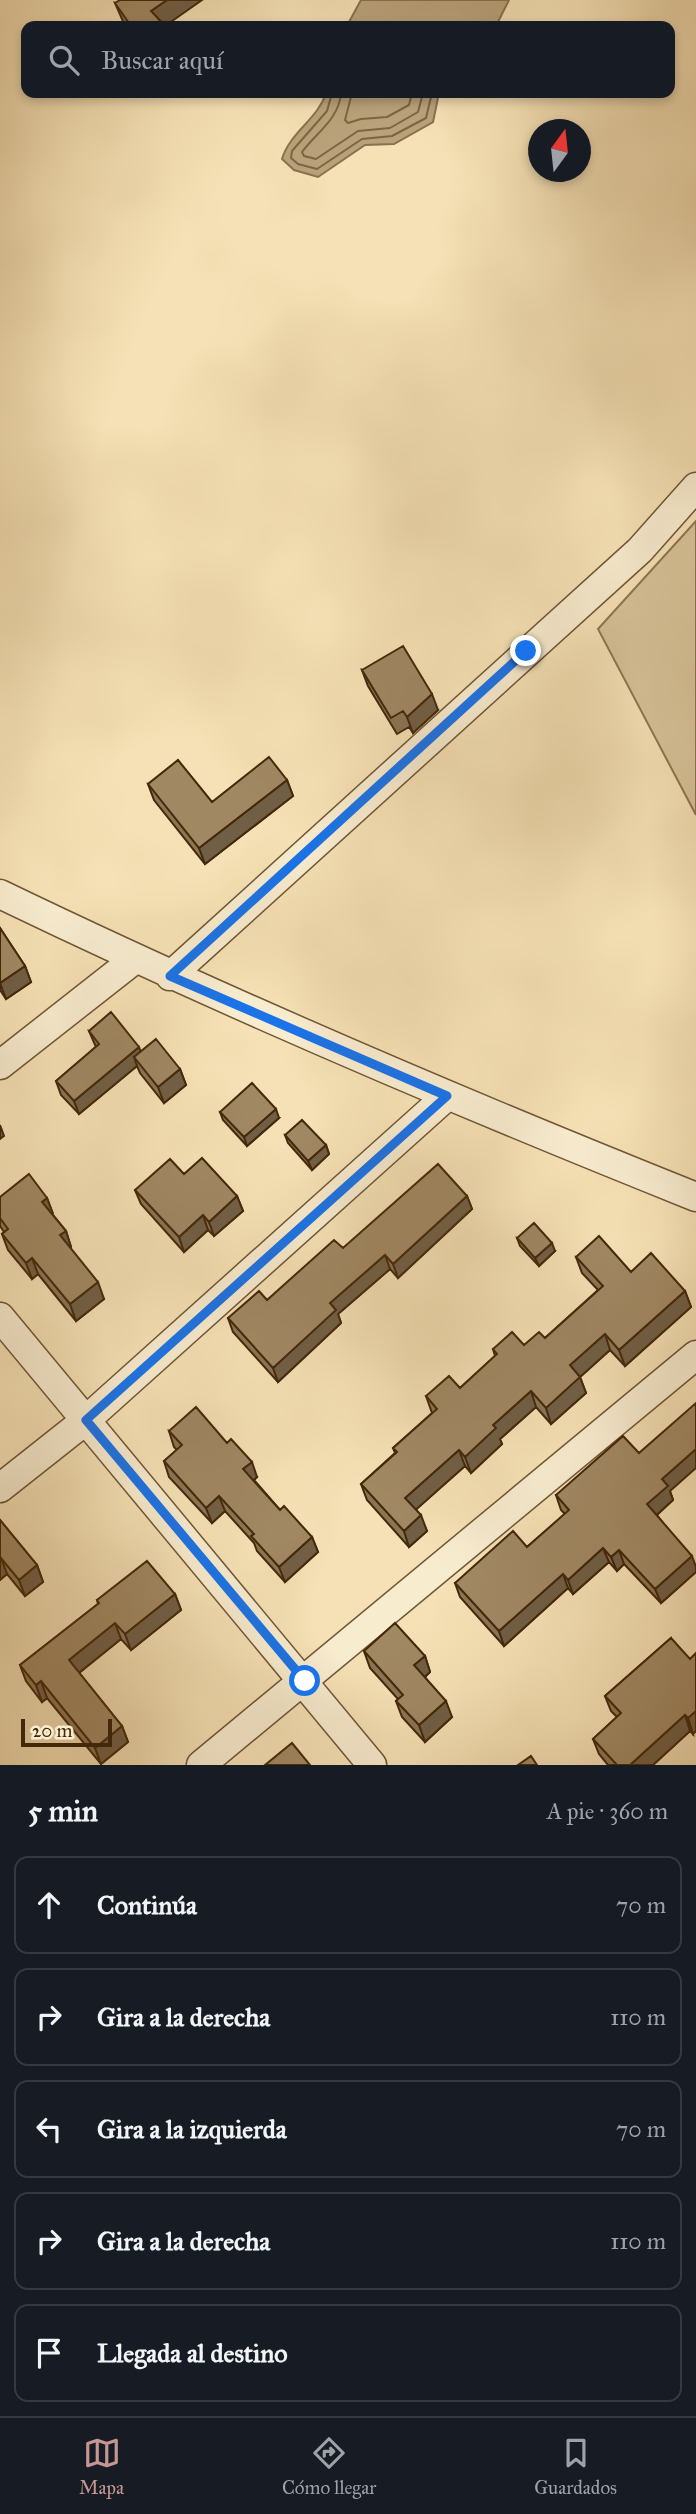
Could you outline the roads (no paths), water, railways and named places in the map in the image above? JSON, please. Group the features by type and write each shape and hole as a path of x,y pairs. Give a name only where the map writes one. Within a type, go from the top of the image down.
{"street":[{"path":"170,976 639,550 696,488"},
{"path":"0,894 170,976 447,1096 696,1197"},
{"path":"0,1065 135,959"},
{"path":"0,1488 86,1420 447,1096"},
{"path":"0,1317 305,1681 372,1765"},
{"path":"201,1765 696,1355"}],"water":[{"path":"361,0 509,0 498,21 350,21"},
{"path":"324,98 438,98 433,122 394,144 365,145 318,177 294,170 282,159 291,141"}]}
